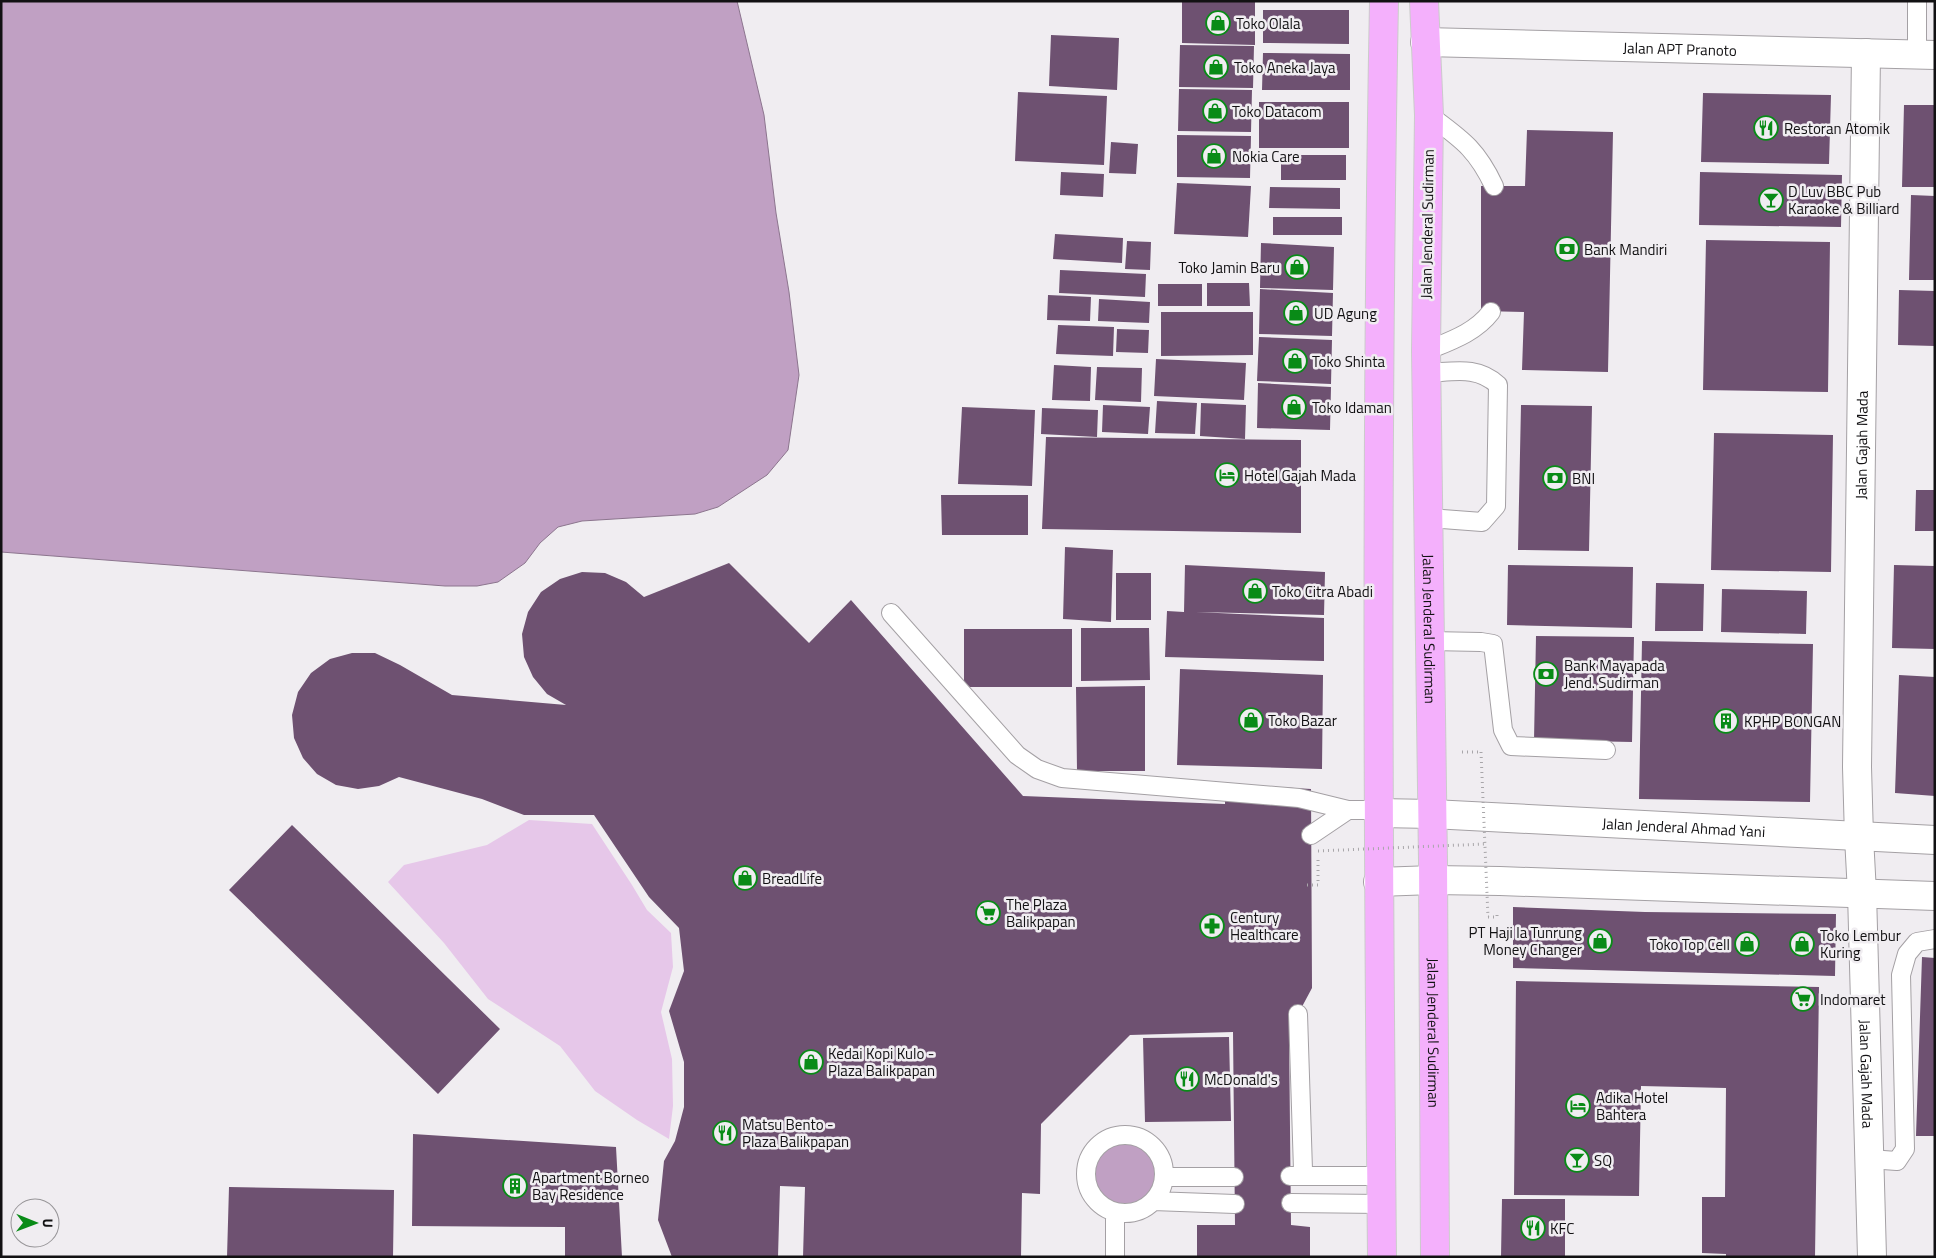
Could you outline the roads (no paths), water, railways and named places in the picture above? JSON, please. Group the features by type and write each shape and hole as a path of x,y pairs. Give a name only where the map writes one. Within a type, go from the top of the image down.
{"highway":[{"path":"1382,1257 1378,882 1380,297 1384,1"},
{"name":"Jalan Jenderal Sudirman","path":"1424,1 1429,115 1426,362 1433,880 1435,1257"}],"street":[{"name":"Jalan APT Pranoto","path":"1425,42 1926,55"},
{"name":"Jalan Gajah Mada","path":"1866,53 1857,767 1872,1257"},
{"name":"Jalan Jenderal Ahmad Yani","path":"1379,811 1935,840"},
{"path":"1378,882 1433,880 1935,896"}],"lane":[{"path":"1917,1 1926,55"},
{"path":"1429,115 1476,153 1494,186"},
{"path":"1426,362 1483,323 1491,312"},
{"path":"1426,362 1476,371 1489,377 1498,385 1496,506 1482,522 1429,518"},
{"path":"891,613 1017,755 1037,769 1062,778 1299,798 1348,810 1379,811"},
{"path":"1430,641 1493,644 1503,730 1511,746 1606,750"},
{"path":"1315,843 1348,810"},
{"path":"1869,1159 1897,1161 1905,1149 1901,975 1907,954 1917,942 1935,939"},
{"path":"1298,1014 1303,1170 1295,1176 1381,1176"},
{"path":"1124,1135 1136,1136 1147,1142 1157,1152 1162,1164 1164,1177 1160,1190 1153,1201 1141,1209 1128,1213 1115,1212 1104,1206 1095,1198 1088,1187 1086,1176 1088,1163 1093,1152 1112,1137 1124,1135"},
{"path":"1164,1177 1234,1177"},
{"path":"1153,1201 1235,1204"},
{"path":"1290,1203 1381,1204"},
{"path":"1115,1212 1115,1257"}],"place":[{"name":"Toko Olala","path":"1218,23"},
{"name":"Toko Aneka Jaya","path":"1216,67"},
{"name":"Toko Datacom","path":"1215,111"},
{"name":"Restoran Atomik","path":"1766,128"},
{"name":"Nokia Care","path":"1214,156"},
{"name":"D Luv BBC Pub Karaoke & Billiard","path":"1771,200"},
{"name":"Bank Mandiri","path":"1567,249"},
{"name":"Toko Jamin Baru","path":"1297,267"},
{"name":"UD Agung","path":"1296,313"},
{"name":"Toko Shinta","path":"1295,361"},
{"name":"Toko Idaman","path":"1294,407"},
{"name":"Hotel Gajah Mada","path":"1227,475"},
{"name":"BNI","path":"1555,478"},
{"name":"Toko Citra Abadi","path":"1255,591"},
{"name":"Bank Mayapada Jend. Sudirman","path":"1546,674"},
{"name":"Toko Bazar","path":"1251,720"},
{"name":"KPHP BONGAN","path":"1726,721"},
{"name":"BreadLife","path":"745,878"},
{"name":"The Plaza Balikpapan","path":"988,913"},
{"name":"Century Healthcare","path":"1212,926"},
{"name":"PT Haji la Tunrung Money Changer","path":"1600,941"},
{"name":"Toko Top Cell","path":"1747,944"},
{"name":"Toko Lembur Kuring","path":"1802,944"},
{"name":"Indomaret","path":"1803,999"},
{"name":"Kedai Kopi Kulo - Plaza Balikpapan","path":"811,1062"},
{"name":"McDonald's","path":"1187,1079"},
{"name":"Adika Hotel Bahtera","path":"1578,1106"},
{"name":"Matsu Bento - Plaza Balikpapan","path":"725,1133"},
{"name":"SQ","path":"1577,1160"},
{"name":"Apartment Borneo Bay Residence","path":"515,1186"},
{"name":"KFC","path":"1533,1228"}]}
